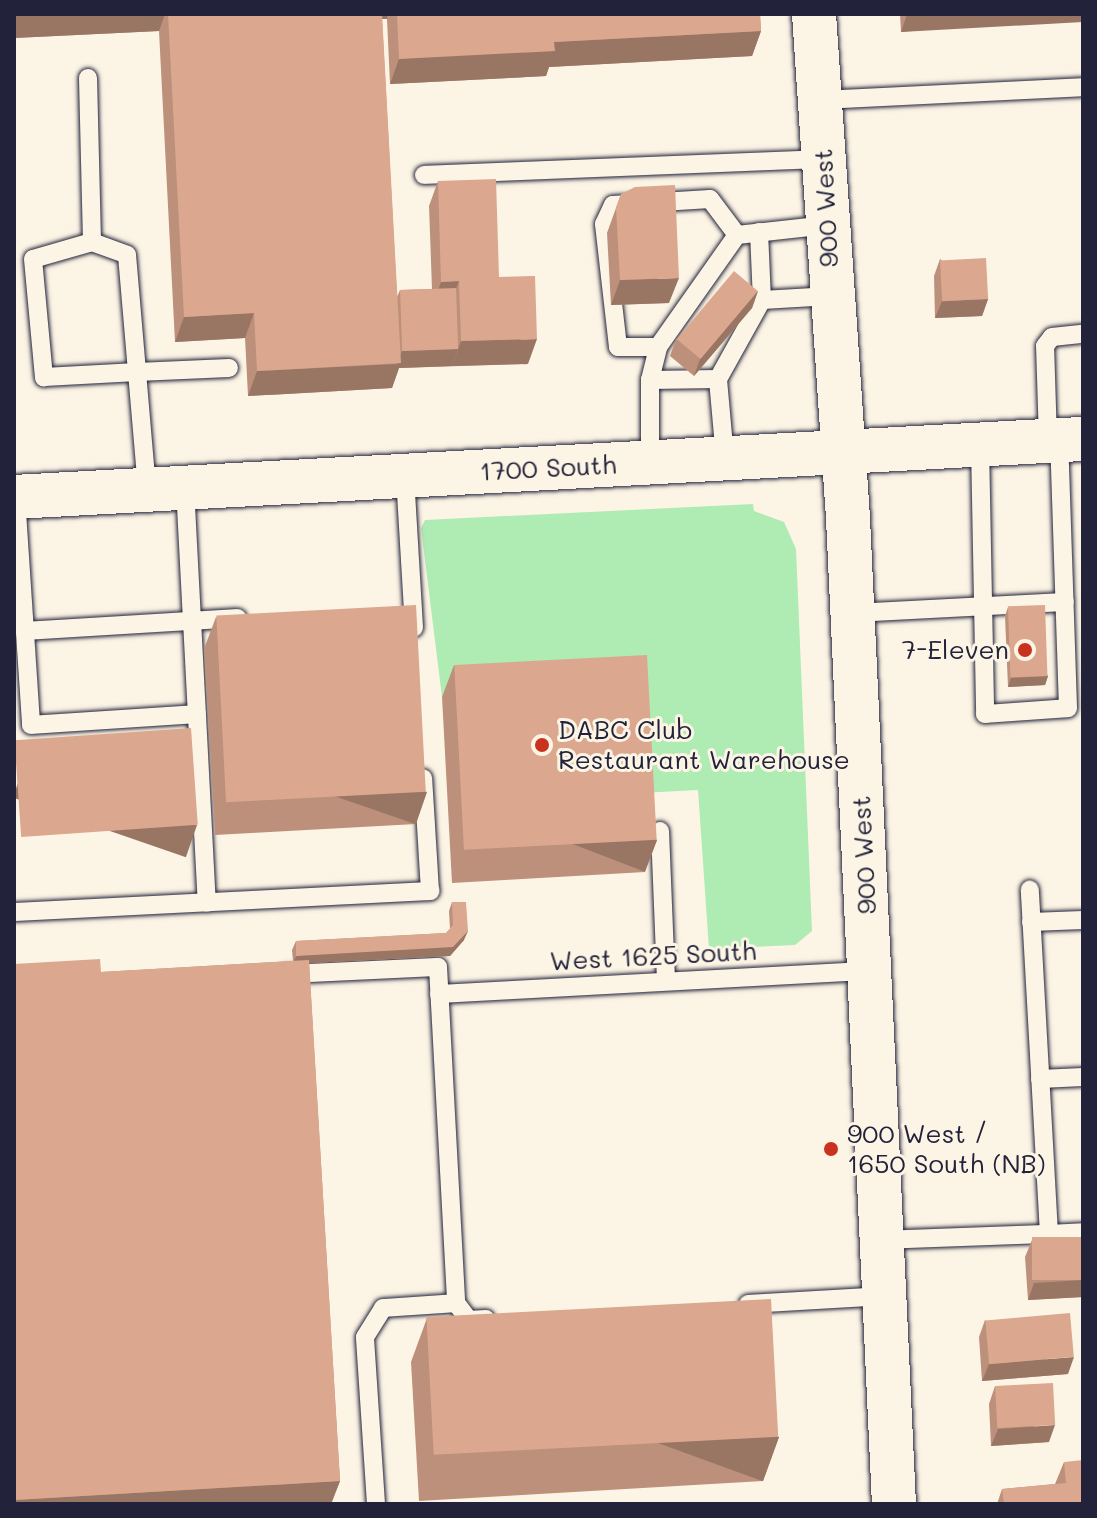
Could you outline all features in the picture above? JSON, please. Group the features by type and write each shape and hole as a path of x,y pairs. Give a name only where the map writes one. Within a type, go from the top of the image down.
{"main road":[{"name":"900 West","path":"814,14 853,613 894,1504"},
{"name":"1700 South","path":"15,497 1063,440"}],"lane":[{"path":"88,78 92,242"},
{"path":"820,100 1083,87"},
{"path":"424,175 823,159"},
{"path":"658,347 618,347 604,224 613,205 710,199 737,235"},
{"path":"650,462 650,380 658,347 737,235 827,225"},
{"path":"725,458 718,379 762,300 759,232"},
{"path":"207,902 192,621 166,488 137,372 127,255 92,242 33,259 44,377 137,372 229,368"},
{"path":"762,300 831,296"},
{"path":"980,445 985,714 1068,708 1063,440 1045,346 1052,337 1083,334"},
{"path":"650,380 718,379"},
{"path":"405,476 405,607 416,654"},
{"path":"15,497 31,725 197,714"},
{"path":"853,613 1065,602"},
{"path":"25,631 255,617"},
{"path":"14,912 430,891 422,764"},
{"path":"660,831 666,980"},
{"path":"1030,890 1049,1234"},
{"path":"1031,922 1083,920"},
{"path":"265,975 438,967 456,1303 469,1320 509,1317"},
{"name":"West 1625 South","path":"439,994 869,971"},
{"path":"1040,1079 1083,1077"},
{"path":"882,1240 1083,1232"},
{"path":"722,1305 885,1296"},
{"path":"376,1504 365,1337 383,1308 456,1303"}],"green space":[{"path":"753,504 754,511 784,522 796,549 812,931 795,945 709,949 698,790 641,793 442,697 421,528 425,520"}],"building":[{"path":"168,14 382,14 401,363 257,371 254,313 184,317"},
{"path":"397,14 760,14 761,31 554,42 555,51 399,59"},
{"path":"496,179 499,277 535,276 537,339 461,341 459,281 441,282 438,181"},
{"path":"675,185 679,278 620,280 616,208 621,194 635,187"},
{"path":"986,258 988,299 942,301 940,260"},
{"path":"734,271 758,291 701,359 677,339"},
{"path":"456,288 458,349 402,351 400,290"},
{"path":"416,605 426,792 226,802 216,615"},
{"name":"7-Eleven","path":"1045,605 1047,676 1011,677 1008,606"},
{"name":"DABC Club Restaurant Warehouse","path":"647,655 657,840 464,850 454,665"},
{"path":"191,728 198,825 21,837 14,740"},
{"path":"452,902 466,902 468,931 453,947 296,956 296,941 446,933 453,925"},
{"path":"100,959 101,972 309,960 340,1481 14,1500 14,964"},
{"path":"1032,1237 1083,1237 1083,1280 1032,1280"},
{"path":"771,1299 778,1437 434,1455 426,1317"},
{"path":"1070,1313 1074,1357 989,1364 985,1320"},
{"path":"1053,1383 1055,1425 997,1428 995,1386"},
{"path":"1083,1460 1083,1504 1004,1504 1002,1489 1066,1483 1064,1462"}],"place":[{"name":"7-Eleven","path":"1025,650"},
{"name":"DABC Club Restaurant Warehouse","path":"542,745"},
{"name":"900 West / 1650 South (NB)","path":"831,1149"}]}
